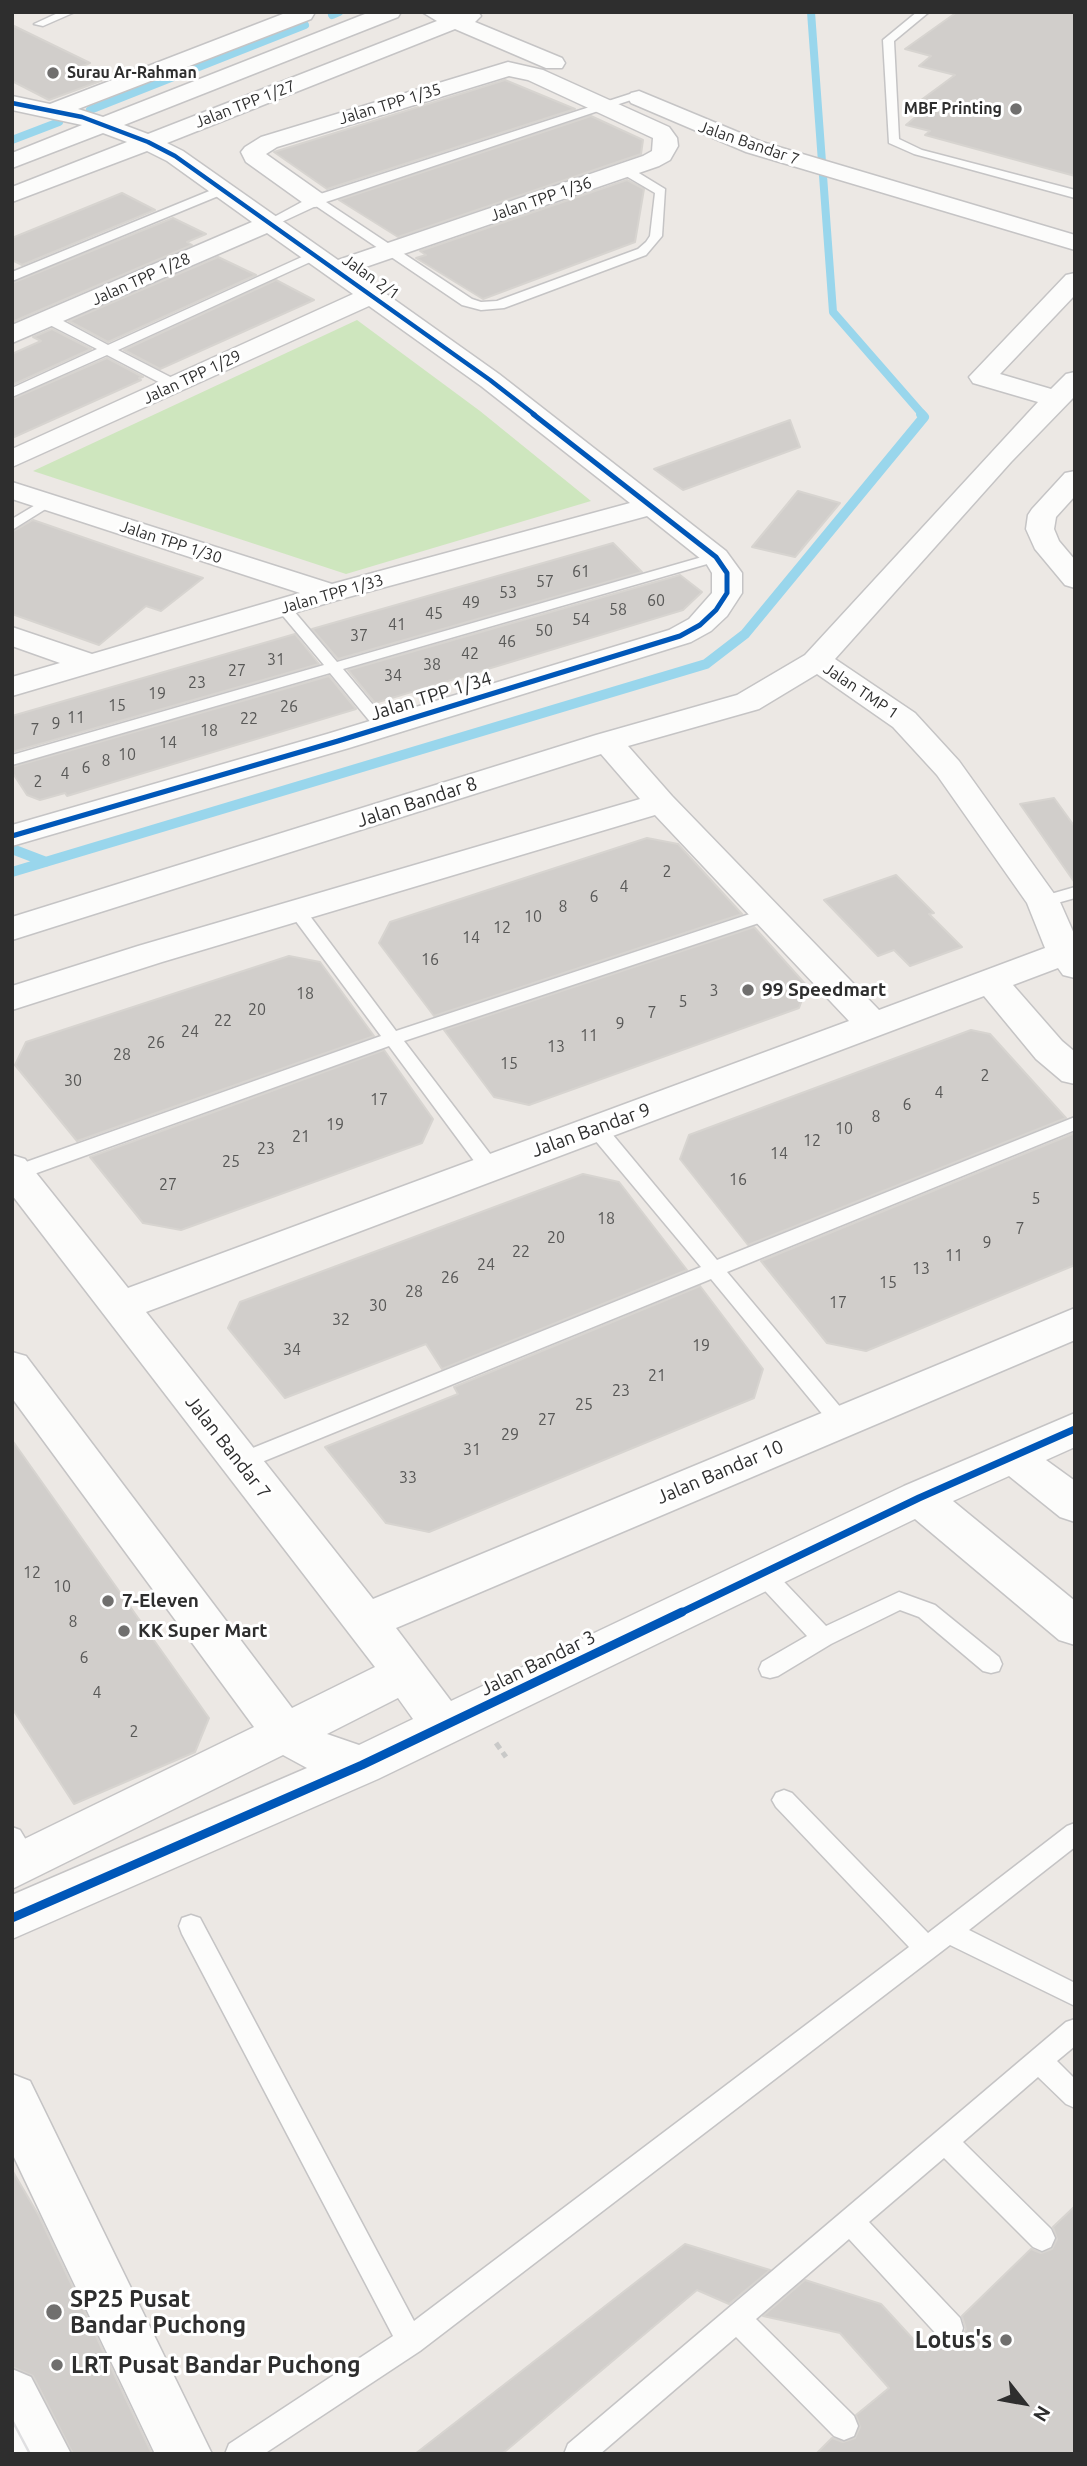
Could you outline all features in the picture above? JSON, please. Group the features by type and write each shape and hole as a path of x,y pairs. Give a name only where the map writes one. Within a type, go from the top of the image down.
{"street":[{"name":"Jalan TPP 1/27","path":"12,161 390,12"},
{"name":"Jalan Bandar 7","path":"433,12 725,137 1075,243"},
{"name":"Jalan TPP 1/27","path":"12,195 149,154 478,12"},
{"path":"12,127 300,13 345,29"},
{"name":"Jalan TPP 1/35","path":"315,201 254,157 253,152 269,142 508,69 535,75 605,105"},
{"name":"Jalan 2/1","path":"12,103 104,125 149,154 175,156 490,380 653,506"},
{"name":"Jalan TPP 1/36","path":"326,262 390,251 662,155 666,146 661,132 605,105"},
{"name":"Jalan TPP 1/28","path":"12,335 269,223"},
{"path":"1065,389 982,377 1075,280"},
{"name":"Jalan TPP 1/29","path":"12,459 372,295"},
{"name":"Jalan TMP 1","path":"1065,389 1000,456 816,661 835,671 904,720 948,768 1043,902 1070,960"},
{"path":"1075,478 1041,515 1040,529 1045,543 1075,579"},
{"name":"Jalan TPP 1/30","path":"12,490 331,593"},
{"path":"653,506 716,557"},
{"name":"Jalan TPP 1/33","path":"12,687 331,593 653,506"},
{"name":"Jalan TPP 1/34","path":"12,836 680,636 700,625 716,610 727,593 727,573 716,557"},
{"path":"12,636 89,663"},
{"name":"Jalan Bandar 8","path":"12,929 607,742 748,702 816,661"},
{"path":"607,742 661,803 873,1025"},
{"path":"12,998 150,954 661,803"},
{"name":"Jalan Bandar 9","path":"118,1307 990,981 1070,960"},
{"path":"990,981 1049,1050 1075,1072"},
{"name":"Jalan Bandar 7","path":"14,1170 118,1307 407,1673 443,1726"},
{"name":"Jalan Bandar 10","path":"366,1621 1075,1323"},
{"path":"15,1375 285,1734 329,1757 362,1765"},
{"name":"Jalan Bandar 3","path":"14,1919 362,1765 919,1498 1075,1429"},
{"path":"1012,1456 1075,1505"},
{"path":"919,1498 1075,1628"},
{"path":"17,1856 285,1734 407,1673"},
{"path":"12,2098 184,2454"},
{"path":"12,2396 43,2454"}],"lane":[{"path":"38,24 71,12"},
{"path":"924,12 888,40 893,141 918,152 1075,194"},
{"path":"269,223 315,201 633,96"},
{"path":"315,201 467,302 490,306 512,301 642,252 650,245 656,236 662,192 625,170"},
{"path":"12,277 223,189"},
{"path":"12,393 107,349 326,262"},
{"path":"49,319 176,385"},
{"path":"12,526 47,502"},
{"path":"12,760 716,557"},
{"path":"283,607 383,727"},
{"path":"1043,902 1075,892"},
{"path":"298,912 490,1168"},
{"path":"14,1170 393,1038 768,915"},
{"path":"240,1462 1075,1123"},
{"path":"596,1128 840,1421"},
{"path":"761,1573 823,1638"},
{"path":"770,1669 823,1638 899,1601 927,1611 990,1664"},
{"path":"784,1800 927,1948"},
{"path":"239,2454 410,2341 1075,1833"},
{"path":"191,1926 410,2341"},
{"path":"948,1932 1075,1995"},
{"path":"578,2454 1075,2030"},
{"path":"1040,2061 1075,2096"},
{"path":"944,2141 1042,2238"},
{"path":"851,2222 950,2328"},
{"path":"737,2319 844,2426"}],"green space":[{"path":"357,320 480,411 591,501 346,574 33,471"}],"building":[{"name":"MBF Printing","path":"957,12 1075,12 1075,176 925,135 930,131 906,125 925,109 913,106 955,75 919,66 931,56 905,49"},
{"name":"Surau Ar-Rahman","path":"12,25 90,63 80,67 106,79 49,100 12,81"},
{"path":"505,80 575,109 327,189 274,152"},
{"path":"591,116 643,140 641,154 398,237 339,200"},
{"path":"627,180 644,189 635,242 483,299 416,258 426,255 420,251"},
{"path":"122,193 155,210 22,265 12,260 12,238"},
{"path":"173,218 206,234 187,242 192,245 12,322 12,283"},
{"path":"218,257 256,275 108,342 69,321"},
{"path":"276,280 314,300 160,369 124,350"},
{"path":"52,329 91,349 12,385 12,354 41,341 33,337"},
{"path":"107,358 143,377 12,438 12,399"},
{"path":"790,420 800,447 683,490 654,469"},
{"path":"798,491 840,503 795,557 752,547"},
{"path":"33,520 203,578 161,611 146,606 99,645 12,614 12,532"},
{"path":"613,543 642,572 338,659 312,629"},
{"path":"680,575 702,592 683,610 375,703 348,670"},
{"path":"295,634 319,664 12,752 12,716"},
{"path":"329,676 356,709 67,796 65,793 40,800 27,795 12,772 12,767"},
{"path":"1054,798 1075,827 1075,883 1020,804"},
{"path":"647,838 678,844 742,914 434,1016 379,943 390,922"},
{"path":"896,875 934,913 929,914 962,947 910,966 894,950 878,956 824,900"},
{"path":"754,927 807,986 799,1008 529,1105 494,1097 444,1030"},
{"path":"289,956 320,962 374,1036 77,1141 15,1065 26,1042"},
{"path":"971,1030 990,1034 1066,1118 748,1245 680,1159 689,1135"},
{"path":"384,1050 433,1119 422,1143 181,1230 143,1223 90,1157"},
{"path":"1075,1133 1075,1265 866,1351 827,1343 761,1261"},
{"path":"583,1174 619,1182 687,1270 442,1369 426,1344 285,1398 228,1328 240,1302"},
{"path":"700,1286 763,1369 754,1398 429,1532 386,1523 325,1447 458,1394 454,1387"},
{"path":"12,1440 209,1718 195,1752 74,1804 12,1708"},
{"name":"SP25 Pusat Bandar Puchong","path":"12,2170 39,2216 152,2454 73,2454 33,2376 12,2367"},
{"name":"Lotus's","path":"1075,2206 1075,2454 816,2454 832,2438 843,2442 855,2438 860,2427 856,2415 889,2388 840,2333 763,2316 805,2280 881,2304 925,2352 938,2339 949,2344 961,2341 966,2329 962,2316 1031,2249 1041,2253 1052,2249 1057,2239 1053,2227"},
{"path":"685,2244 770,2270 729,2304 697,2290 502,2454 415,2454"}],"waterway":[{"path":"332,15 339,12"},
{"path":"811,12 833,312 923,415"},
{"path":"90,110 305,25"},
{"path":"12,140 59,122"},
{"path":"46,862 706,664 745,634 924,417 921,414"},
{"path":"12,849 46,862"},
{"path":"12,872 46,862"}],"tram line":[{"path":"12,2420 30,2454"}],"cycle path":[{"path":"12,103 82,117 148,142 175,156 490,380 716,557 727,573 727,593 716,610 700,625 680,636 338,741 12,836"},
{"path":"12,1918 362,1765 919,1498 1075,1429"}],"place":[{"name":"Surau Ar-Rahman","path":"53,73"},
{"name":"MBF Printing","path":"1016,109"},
{"name":"99 Speedmart","path":"748,990"},
{"name":"7-Eleven","path":"108,1601"},
{"name":"KK Super Mart","path":"124,1631"},
{"name":"SP25 Pusat Bandar Puchong","path":"54,2312"},
{"name":"Lotus's","path":"1006,2340"},
{"name":"LRT Pusat Bandar Puchong","path":"57,2365"}]}
